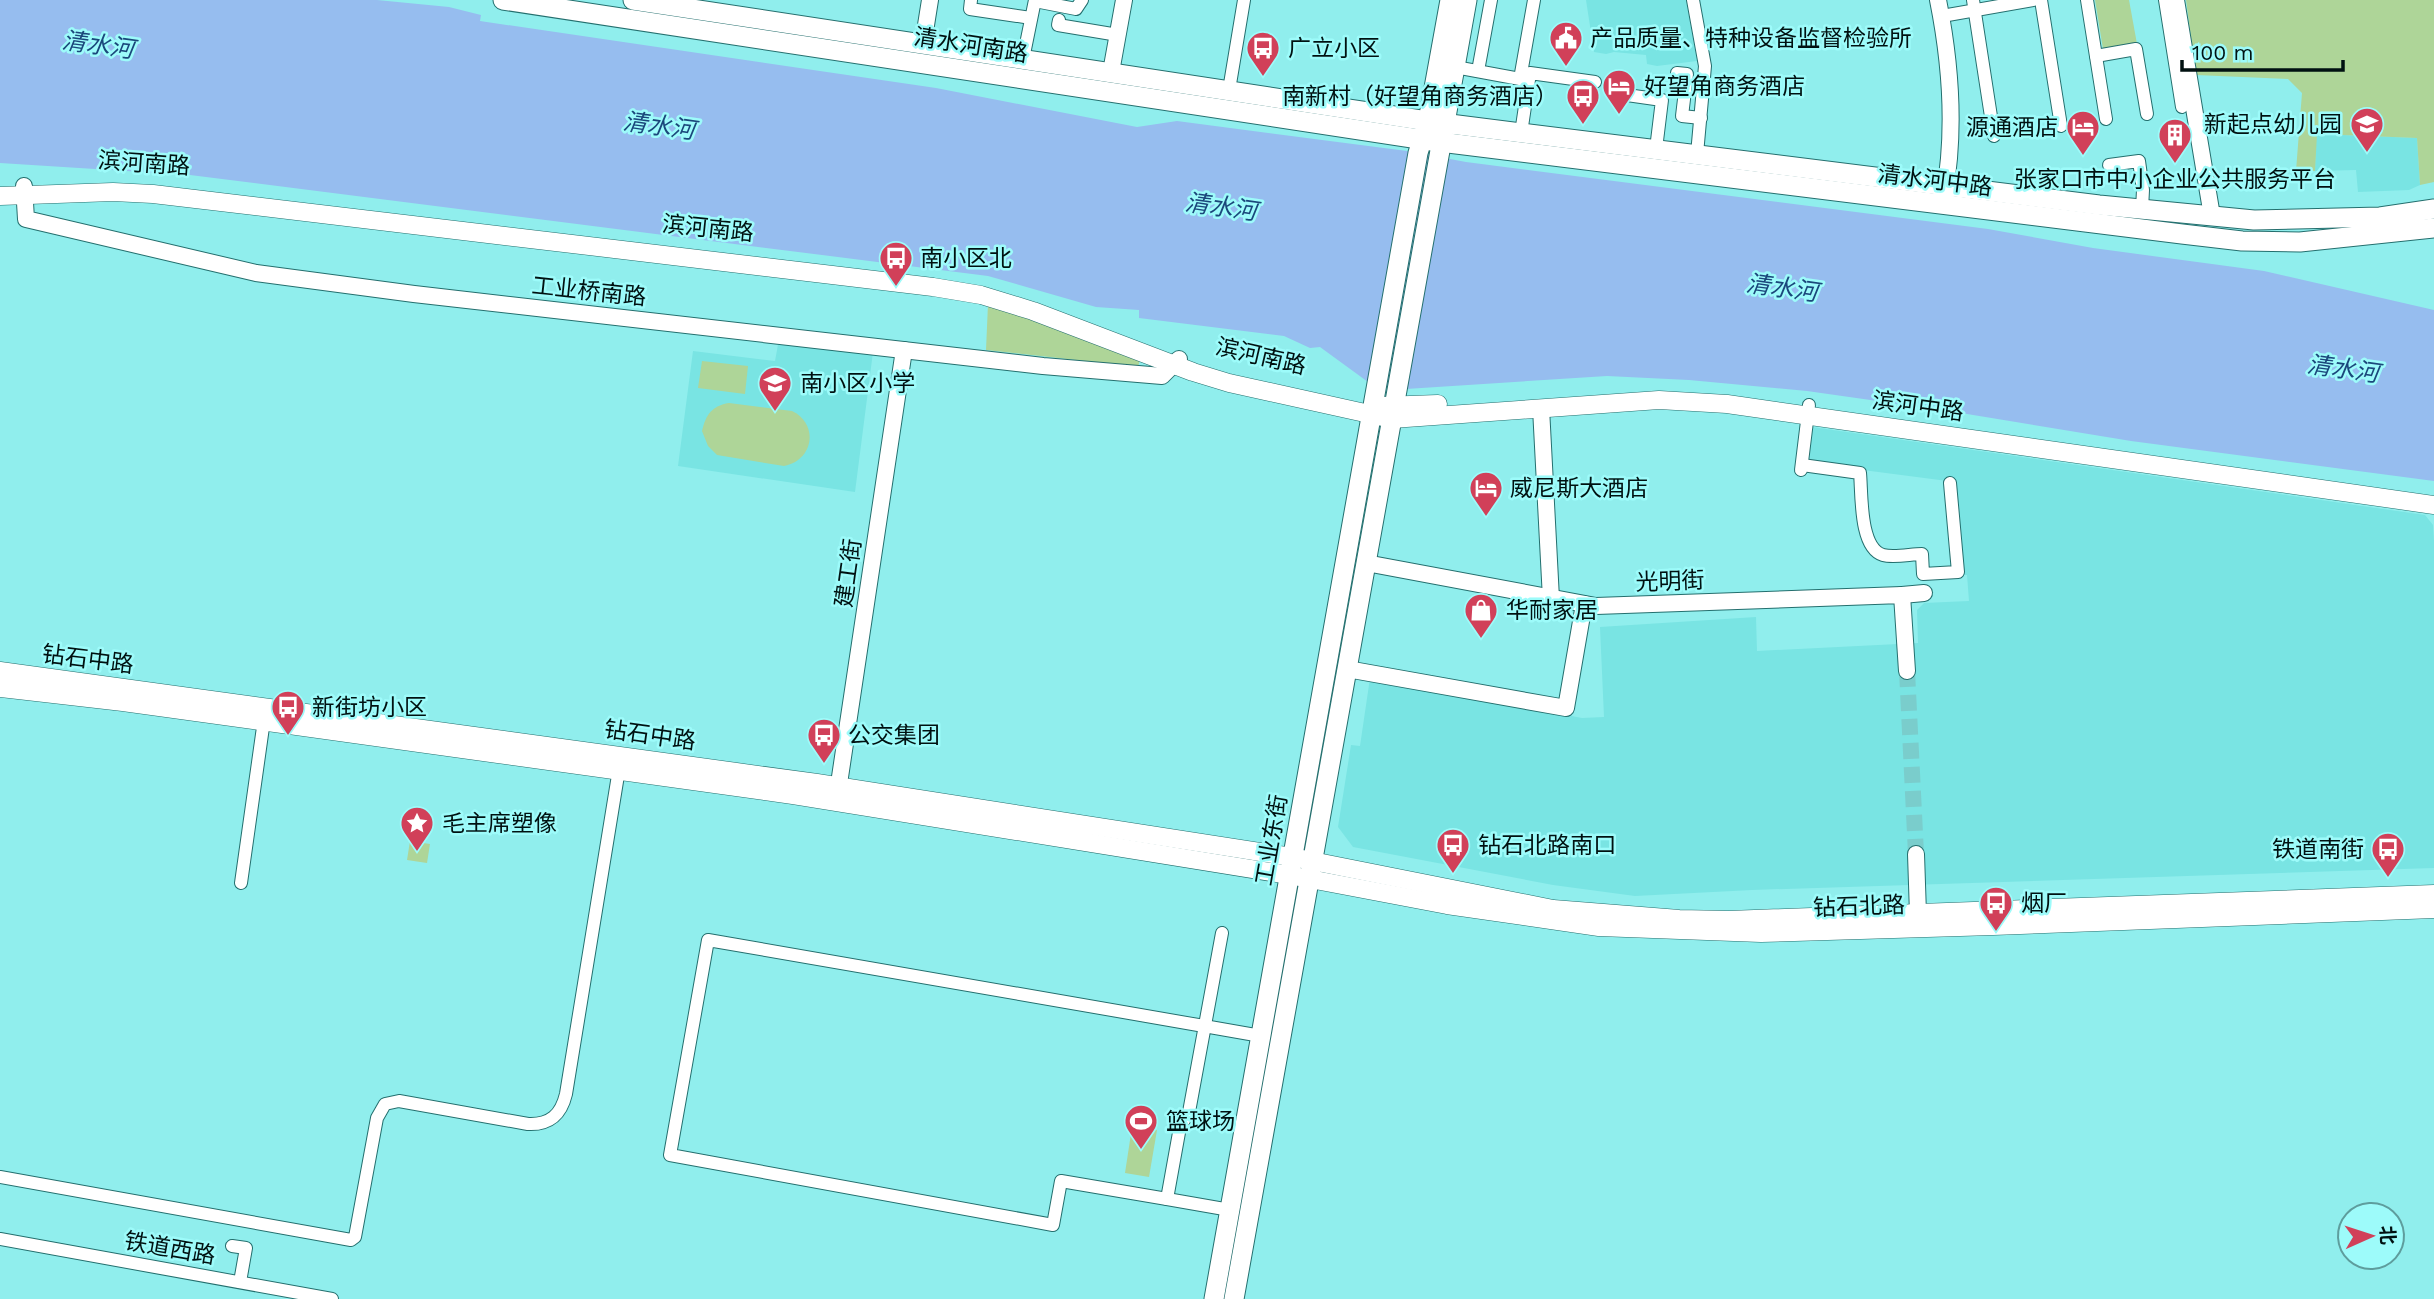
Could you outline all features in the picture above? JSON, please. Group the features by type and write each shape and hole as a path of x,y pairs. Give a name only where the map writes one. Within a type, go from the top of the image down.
{"main road":[{"name":"清水河南路","path":"503,0 1431,137"},
{"name":"清水河南路","path":"633,0 1396,116 1431,137"},
{"path":"1431,137 1443,89 1450,0"},
{"path":"1396,116 1420,107 1443,89 1455,67 1467,0"},
{"path":"1443,89 1460,121 1468,126"},
{"name":"清水河中路","path":"1431,137 1468,126 1946,186 2254,220 2380,217 2434,209"},
{"name":"清水河中路","path":"1431,137 1942,206 2242,241 2300,242 2434,229"},
{"name":"工业东街","path":"1214,1299 1373,404 1431,137"},
{"name":"工业东街","path":"1234,1299 1395,406 1431,137"},
{"name":"滨河南路","path":"0,187 153,194 933,287 981,295 1177,362 1230,376 1395,406"},
{"name":"滨河南路","path":"0,196 24,190"},
{"name":"滨河中路","path":"1395,406 1664,389 2434,505"},
{"name":"滨河中路","path":"1395,406 1541,408 1659,400 1808,410 2434,493"},
{"name":"钻石中路","path":"0,671 265,715 838,794 1291,866"},
{"name":"钻石中路","path":"0,688 265,715"},
{"name":"钻石北路","path":"1291,866 1553,909 1729,920 2434,894"},
{"name":"钻石北路","path":"1311,870 1447,905 1567,923 1689,932 1761,933 1966,927 2434,909"}],"street":[{"path":"922,44 930,0"},
{"path":"971,0 970,9 1031,18"},
{"path":"1023,59 1035,0 1076,9 1082,0"},
{"path":"1111,72 1124,0"},
{"path":"1229,90 1244,0"},
{"path":"1478,71 1491,0"},
{"path":"1455,67 1520,79 1534,0"},
{"path":"1693,0 1706,66 1697,155"},
{"path":"2041,0 2061,126"},
{"path":"2087,0 2106,119"},
{"path":"2165,0 2182,107"},
{"path":"2176,0 2212,216"},
{"path":"1942,206 1951,149 1951,111 1950,67 1940,8 2026,1"},
{"path":"1974,5 1994,136"},
{"path":"1059,20 1058,25 1118,35"},
{"path":"2095,56 2136,49 2147,114"},
{"path":"1521,133 1530,73 1595,82"},
{"path":"1678,73 1687,74 1682,116 1700,118"},
{"path":"1627,95 1662,100 1656,149"},
{"path":"2109,165 2139,161 2143,190 2142,209"},
{"name":"工业桥南路","path":"24,190 26,219 256,273 414,294 1043,366 1162,376 1177,362"},
{"name":"建工街","path":"838,794 904,350"},
{"path":"1541,408 1551,599"},
{"path":"1808,410 1801,468 1860,473 1864,531 1868,540 1876,551 1884,555 1922,554 1924,593"},
{"path":"1923,573 1958,572 1950,484"},
{"name":"光明街","path":"1366,563 1596,606 1924,593"},
{"path":"1902,595 1907,671"},
{"path":"1347,669 1566,708 1584,604"},
{"path":"241,883 265,715"},
{"path":"0,1177 351,1240 355,1237 377,1118 385,1104 399,1101 528,1124 544,1124 551,1120 563,1106 566,1094 620,763"},
{"path":"1916,855 1918,914"},
{"path":"1167,1199 1180,1127 1189,1112 1222,933"},
{"path":"1230,1210 1061,1181 1053,1225 670,1155 708,940 1261,1036"},
{"name":"铁道西路","path":"0,1239 332,1299"},
{"path":"232,1245 246,1248 240,1282"}],"shaded area":[{"path":"1586,0 1686,0 1697,61 1657,66 1647,64 1646,55 1594,52"},
{"name":"新起点幼儿园","path":"2316,134 2417,138 2420,185 2409,190 2358,192 2356,170 2315,171"},
{"name":"南小区小学","path":"779,339 873,352 855,492 678,466 693,351 775,361"},
{"path":"1812,427 2425,515 2433,525 2434,541 2434,868 1635,896 1553,885 1353,847 1338,827 1351,745 1360,746 1370,678 1582,718 1604,717 1600,627 1756,617 1757,651 1918,643 1917,610 1924,603 1969,601 1967,575 1963,575 1955,482 1809,463"}],"green space":[{"path":"2095,0 2129,0 2137,44 2103,49"},
{"path":"2186,0 2434,0 2434,182 2420,185 2417,138 2317,134 2315,171 2296,171 2302,93 2288,79 2196,75"},
{"path":"988,304 1141,357 1138,367 986,350"},
{"path":"702,361 748,366 745,394 698,388"},
{"path":"729,403 792,411 801,417 809,433 807,449 802,457 784,466 717,455 708,446 702,431 711,412 718,406"},
{"path":"410,841 430,844 427,863 407,860"},
{"name":"篮球场","path":"1132,1127 1157,1130 1149,1177 1125,1173"}],"water":[{"name":"清水河","path":"0,0 377,0 449,7 481,15 480,21 936,88 1137,127 1177,121 1407,151 1466,162 1988,229 2093,248 2264,271 2434,310 2434,481 2131,441 1807,391 1689,380 1607,376 1406,389 1368,382 1320,347 1310,348 1284,336 1139,318 1139,310 1096,307 988,276 190,175 0,163"}],"tunnel":[{"path":"1907,671 1916,854"}],"place":[{"name":"产品质量、特种设备监督检验所","path":"1566,68"},
{"name":"广立小区","path":"1263,78"},
{"name":"好望角商务酒店","path":"1619,116"},
{"name":"南新村（好望角商务酒店）","path":"1583,126"},
{"name":"新起点幼儿园","path":"2367,154"},
{"name":"源通酒店","path":"2083,157"},
{"name":"张家口市中小企业公共服务平台","path":"2175,165"},
{"name":"南小区北","path":"896,288"},
{"name":"南小区小学","path":"775,413"},
{"name":"威尼斯大酒店","path":"1486,518"},
{"name":"华耐家居","path":"1481,640"},
{"name":"新街坊小区","path":"288,737"},
{"name":"公交集团","path":"824,765"},
{"name":"毛主席塑像","path":"417,853"},
{"name":"钻石北路南口","path":"1453,875"},
{"name":"铁道南街","path":"2388,879"},
{"name":"烟厂","path":"1996,933"},
{"name":"篮球场","path":"1141,1151"}]}
